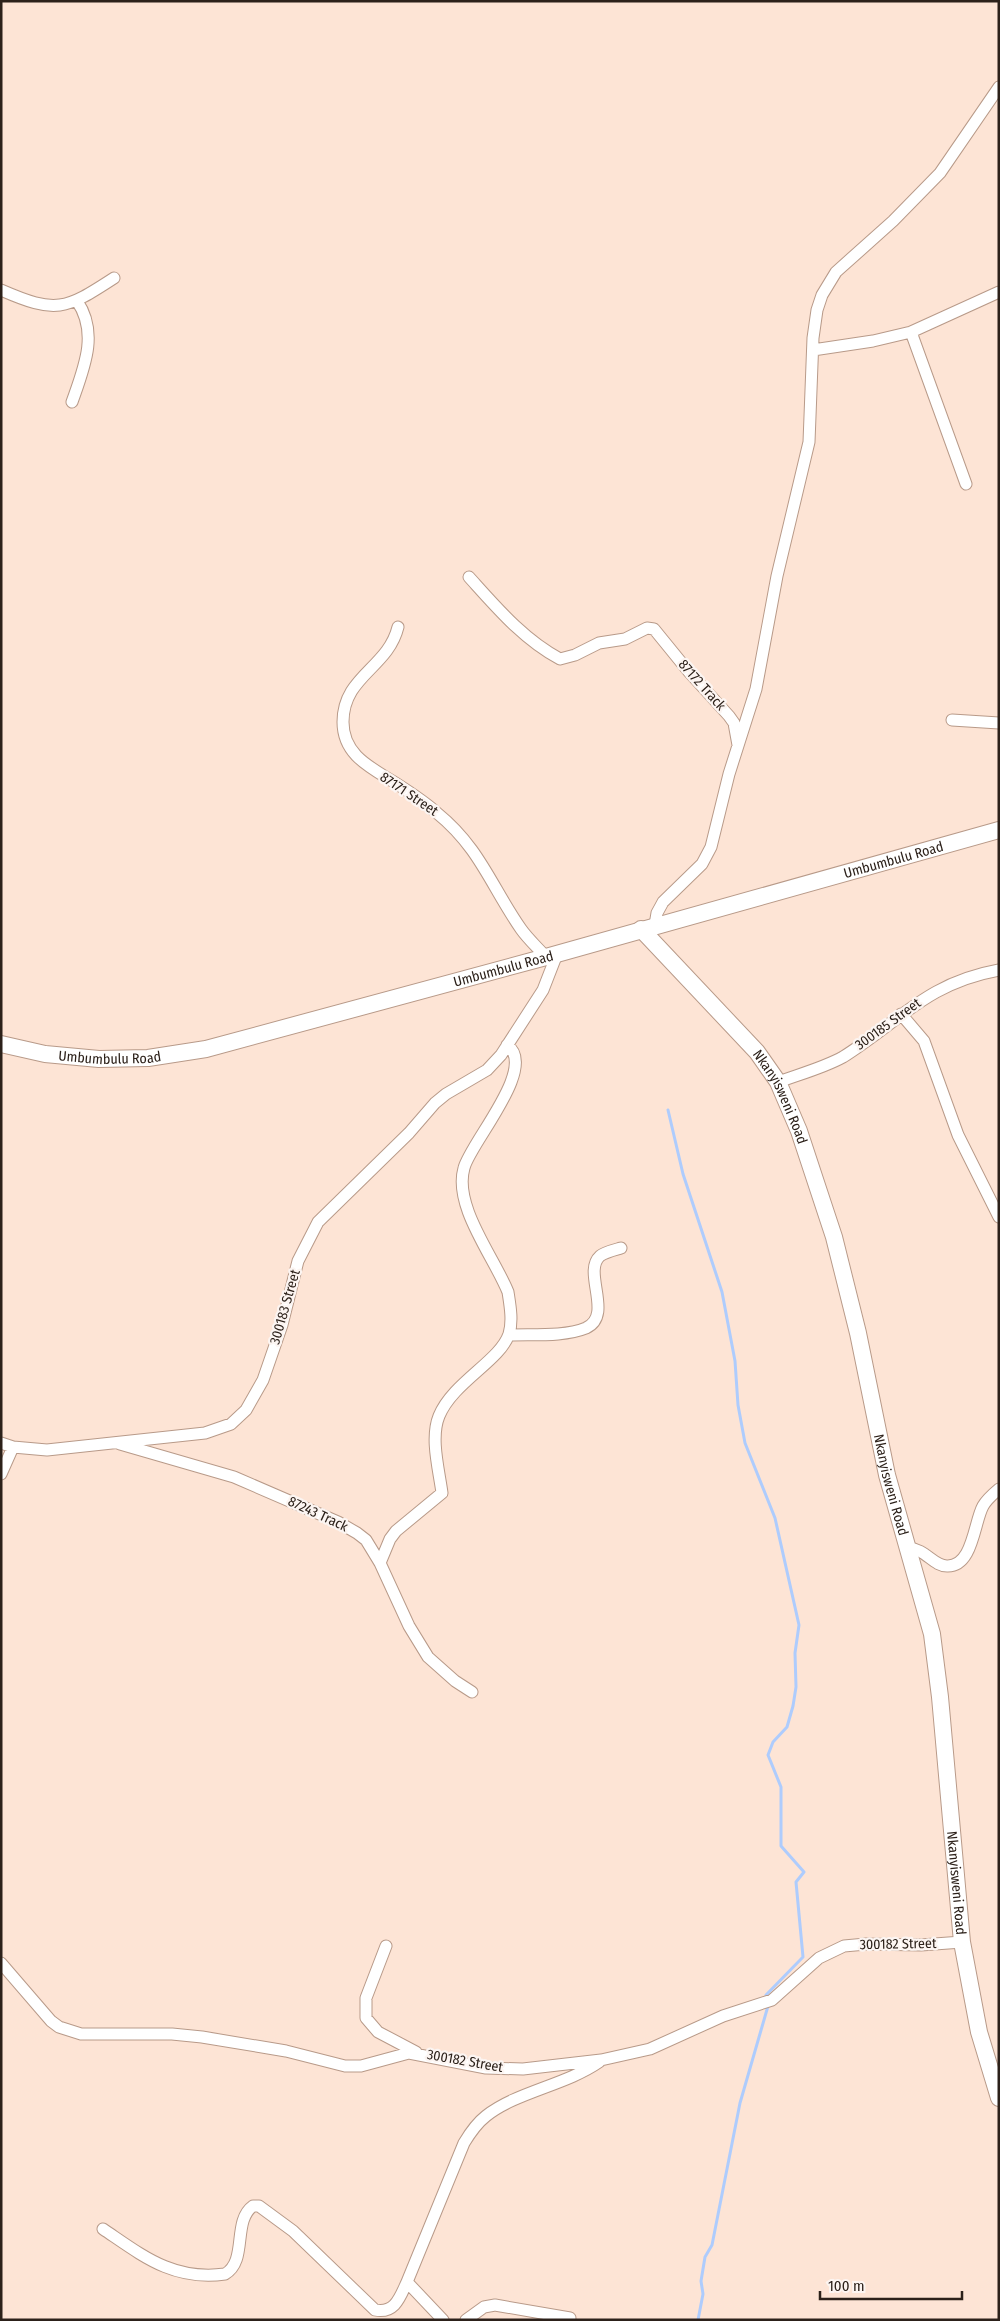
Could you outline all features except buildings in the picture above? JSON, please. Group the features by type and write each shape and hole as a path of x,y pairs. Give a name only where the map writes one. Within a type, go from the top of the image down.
{"street":[{"path":"648,927 663,902 707,857 757,683 778,568 809,442 813,350 817,310 831,278 940,173 999,87"},
{"path":"1,290 42,306 59,307 77,301 114,278"},
{"path":"813,350 873,341 910,332 999,292"},
{"path":"72,402 81,378 89,338 88,320 77,301"},
{"path":"910,332 966,484"},
{"name":"87172 Track","path":"469,578 512,624 547,652 560,659 574,655 598,643 625,639 651,628 729,716 734,723 738,747"},
{"name":"87171 Street","path":"398,627 388,651 349,692 343,722 347,742 360,761 417,797 455,827 478,855 522,930 552,956"},
{"path":"952,720 999,723"},
{"name":"Umbumbulu Road","path":"1,1044 45,1054 99,1059 148,1058 206,1049 552,956 648,927 999,830"},
{"name":"Nkanyisweni Road","path":"648,927 751,1046 778,1082 799,1131 834,1237 858,1333 888,1475 928,1616 935,1656 962,1942 979,2032 999,2098"},
{"path":"380,1563 390,1539 396,1531 442,1493 436,1433 439,1417 447,1402 456,1389 499,1349 509,1335 510,1305 508,1292 470,1215 462,1181 464,1167 471,1152 509,1089 514,1061 512,1051 507,1045 546,985 552,956"},
{"name":"300185 Street","path":"778,1082 843,1056 932,992 953,982 999,970"},
{"path":"901,1014 924,1041 958,1135 999,1217"},
{"name":"300183 Street","path":"1,1443 13,1447 47,1450 205,1432 231,1424 246,1410 263,1380 279,1334 298,1261 318,1222 409,1133 435,1104 446,1094 487,1070 507,1045"},
{"path":"509,1335 565,1332 588,1327 594,1320 598,1307 594,1270 597,1260 600,1256 621,1248"},
{"name":"87243 Track","path":"116,1442 234,1477 338,1522 366,1540 380,1563 409,1626 428,1657 455,1681 472,1692"},
{"path":"1,1474 13,1447"},
{"path":"908,1548 923,1552 943,1566 953,1566 971,1544 983,1506 999,1488"},
{"name":"300182 Street","path":"1,1963 51,2021 65,2029 81,2034 172,2034 202,2037 286,2051 345,2066 361,2066 403,2053 418,2053 469,2065 501,2069 523,2069 602,2060 650,2049 723,2016 765,2004 819,1958 844,1946 866,1944 921,1945 962,1942"},
{"path":"386,1946 366,1998 366,2018 378,2032 418,2053"},
{"path":"103,2228 156,2264 197,2275 225,2274 234,2264 245,2215 252,2206 259,2206 294,2231 375,2310 388,2310 394,2307 406,2282 444,2196 464,2143 474,2128 486,2116 498,2109 572,2077 602,2060"},
{"path":"406,2282 443,2320"},
{"path":"466,2320 484,2307 495,2305 570,2318"}],"waterway":[{"path":"668,1110 683,1174 722,1292 735,1361 738,1405 745,1443 775,1518 799,1625 795,1653 796,1687 793,1706 787,1727 773,1742 768,1755 781,1787 781,1846 804,1872 796,1882 803,1957 766,1995 766,1998"},
{"path":"698,2320 703,2294 701,2281 705,2257 712,2245 740,2103 768,2006"}]}
